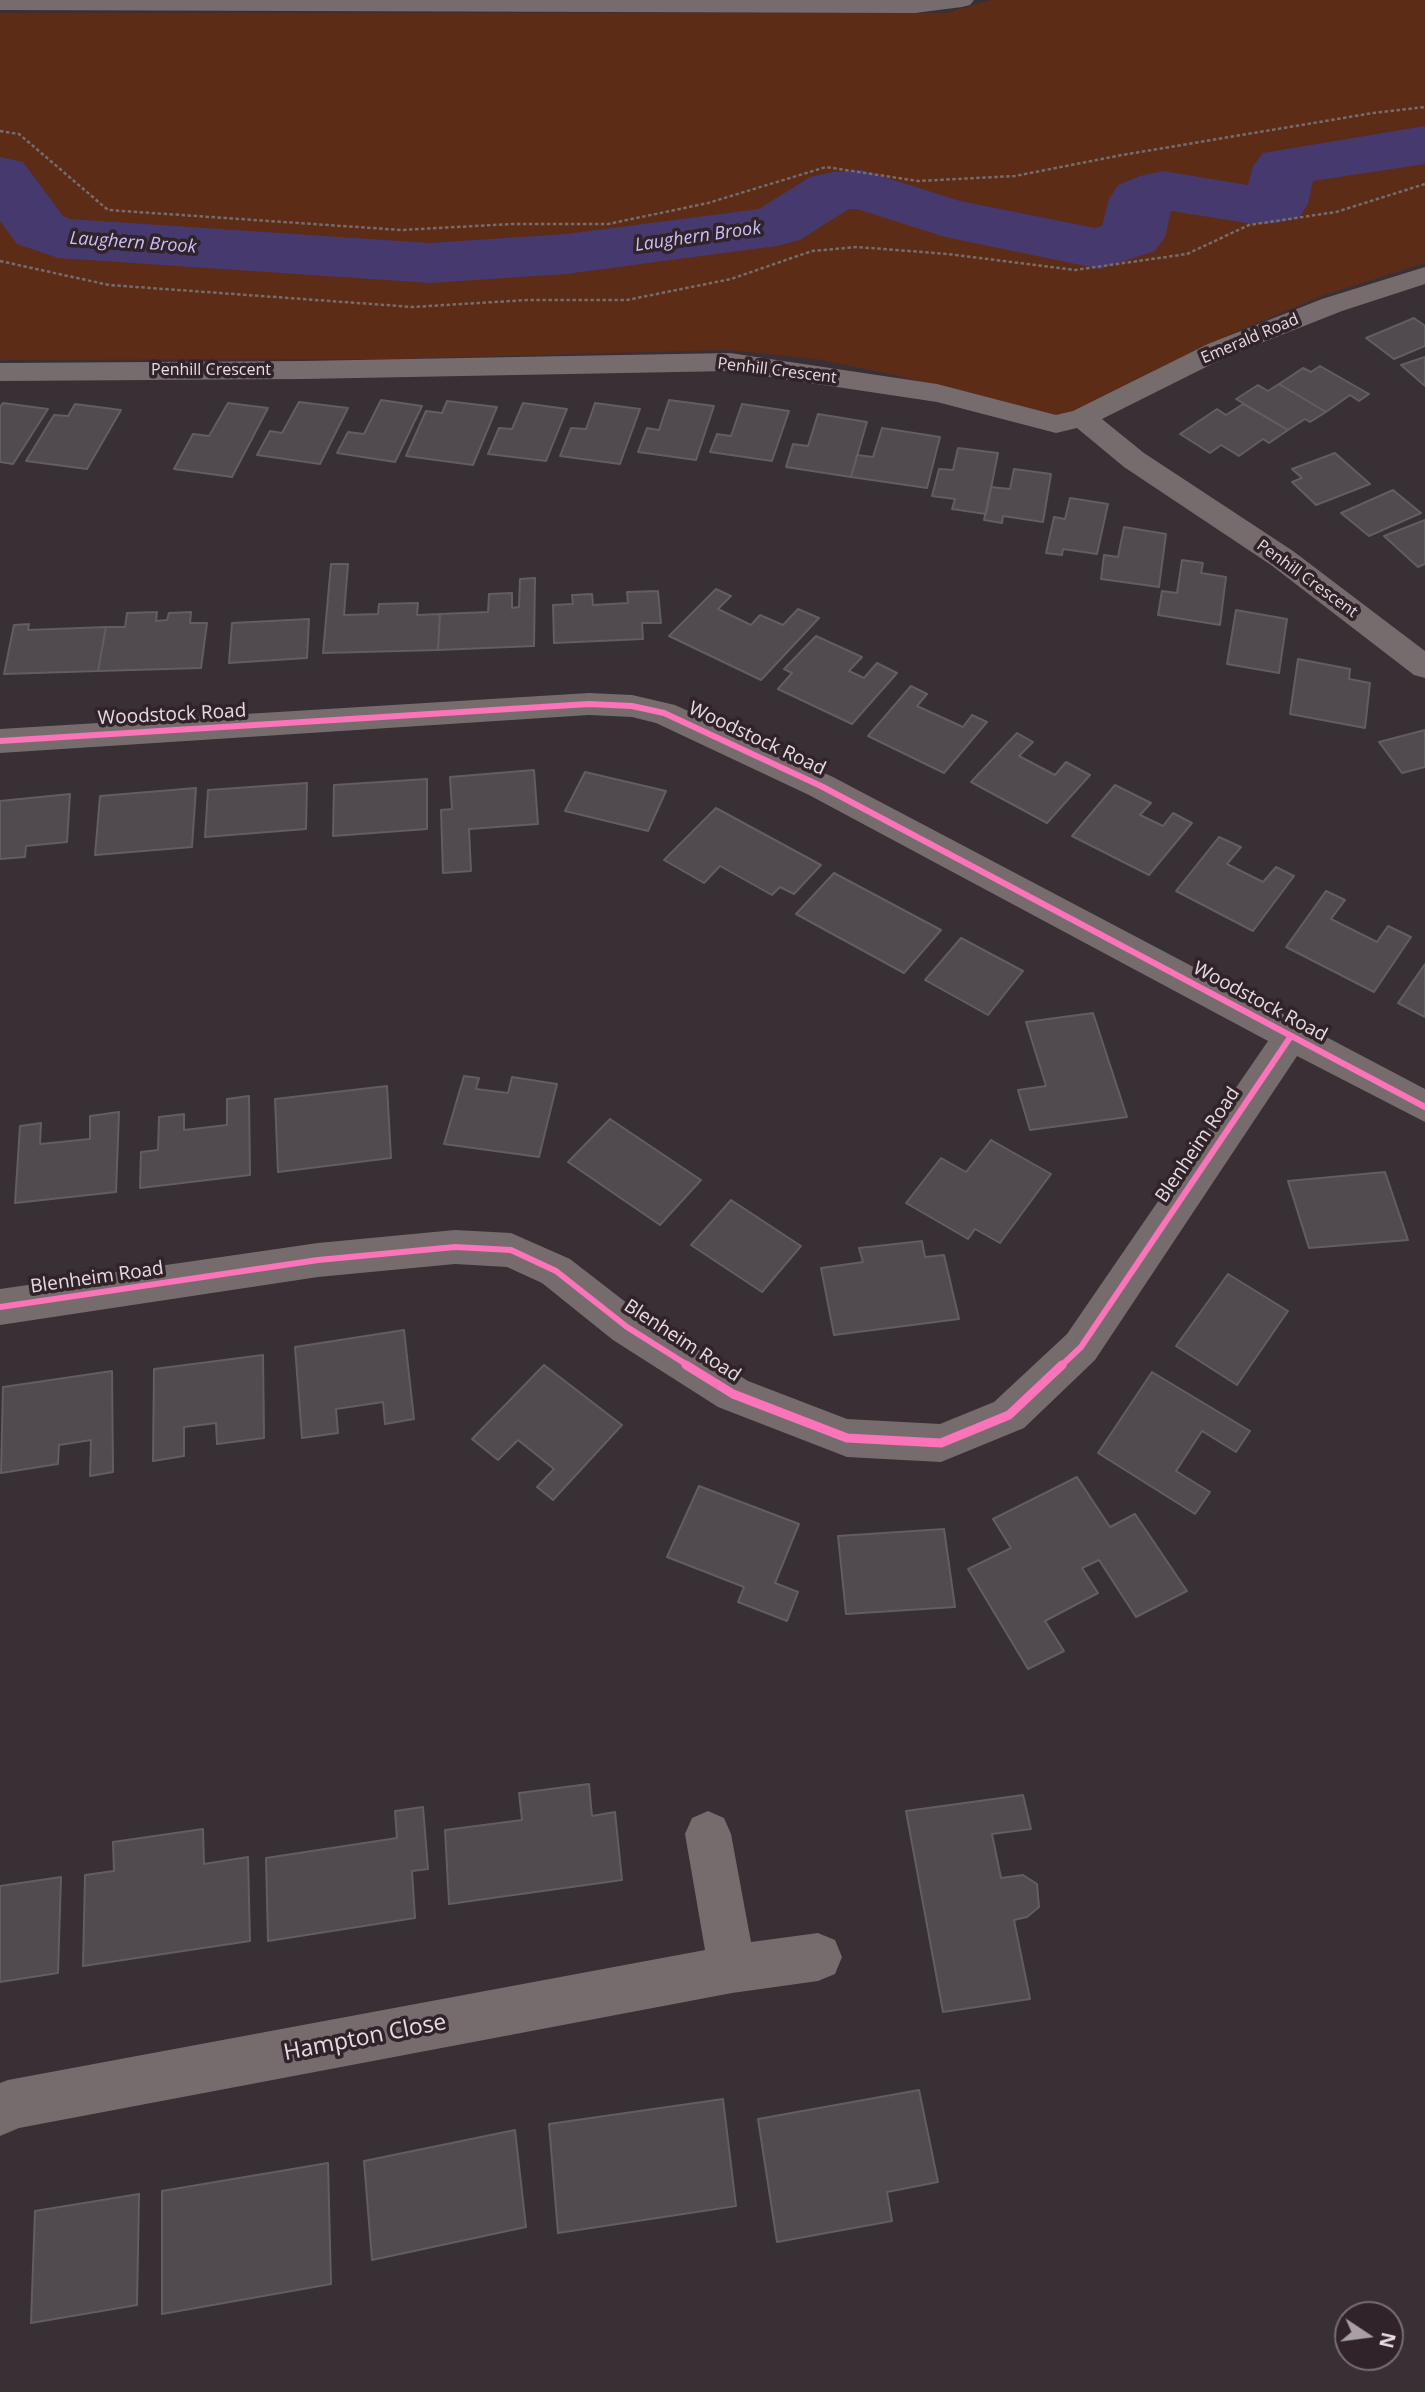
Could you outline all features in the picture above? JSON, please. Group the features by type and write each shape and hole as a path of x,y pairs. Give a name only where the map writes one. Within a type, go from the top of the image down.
{"street":[{"path":"0,3 915,6 962,0"},
{"name":"Emerald Road","path":"1082,418 1218,350 1332,305 1425,275"},
{"name":"Penhill Crescent","path":"0,372 303,370 730,362 937,393 1056,424 1082,418 1134,460 1282,558 1421,680"},
{"name":"Woodstock Road","path":"0,741 589,704 632,706 664,713 698,726 821,786 1425,1107"},
{"name":"Blenheim Road","path":"0,1307 318,1261 455,1247 511,1250 556,1270 627,1327 733,1394 847,1438 941,1443 1009,1415 1081,1347 1291,1036"},
{"path":"708,1834 732,1969"},
{"name":"Hampton Close","path":"0,2111 8,2105 732,1969 818,1957"}],"path":[{"path":"0,131 19,134 108,210 401,230 512,224 608,224 708,204 826,167 918,181 1015,176 1373,113 1425,107"},
{"path":"0,261 109,285 399,306 527,300 628,300 731,279 812,251 846,248 948,254 1075,270 1187,254 1249,225 1336,212 1425,184"}],"shaded area":[{"path":"991,0 1425,0 1425,263 1322,296 1236,332 1088,406 1064,415 1047,415 899,376 816,359 727,350 394,359 0,360 0,13 946,13"}],"building":[{"path":"1414,318 1425,326 1425,346 1394,359 1366,338"},
{"path":"1425,357 1425,386 1401,365"},
{"path":"1320,366 1369,394 1359,401 1350,395 1326,412 1279,384 1303,368 1311,372"},
{"path":"1279,384 1326,412 1310,422 1305,419 1288,430 1236,399 1258,385 1268,391"},
{"path":"381,400 422,406 395,462 337,453 348,432 364,434"},
{"path":"669,400 714,406 696,460 638,452 647,428 659,430"},
{"path":"447,401 497,407 473,465 406,456 426,411 442,413"},
{"path":"299,402 348,408 320,464 257,455 270,431 282,433"},
{"path":"3,403 48,409 13,464 0,462 0,407"},
{"path":"228,403 268,408 232,477 174,469 193,434 209,436"},
{"path":"523,403 567,409 546,461 488,454 499,428 512,429"},
{"path":"595,403 640,409 620,464 560,456 571,428 586,429"},
{"path":"75,404 121,410 87,469 26,461 54,415 68,416"},
{"path":"742,404 789,411 772,461 710,452 717,434 731,436"},
{"path":"1243,404 1288,430 1269,443 1263,439 1239,456 1221,445 1210,453 1180,434 1217,409 1226,415"},
{"path":"818,414 867,422 851,477 786,467 793,444 808,446"},
{"path":"882,428 940,437 927,488 851,477 857,455 873,457"},
{"path":"958,448 998,453 986,514 952,509 955,499 932,496 939,469 953,470"},
{"path":"1335,453 1370,484 1316,505 1292,482 1302,478 1292,469"},
{"path":"1014,469 1051,474 1043,522 1003,516 1002,523 984,520 991,487 1010,489"},
{"path":"1393,490 1421,513 1369,536 1341,513"},
{"path":"1070,498 1108,504 1097,554 1063,549 1062,555 1046,553 1054,517 1065,519"},
{"path":"1425,520 1425,564 1418,567 1384,536"},
{"path":"1124,527 1166,534 1159,587 1101,579 1104,555 1118,557"},
{"path":"1182,560 1203,563 1201,573 1226,577 1220,625 1158,615 1162,591 1177,593"},
{"path":"331,564 348,564 344,615 378,614 379,604 418,603 417,615 440,614 438,650 323,653"},
{"path":"535,578 534,646 438,650 440,614 488,612 489,594 512,593 512,608 519,607 520,579"},
{"path":"716,589 731,596 718,609 751,625 760,615 783,625 798,609 819,618 761,680 669,636"},
{"path":"658,591 661,623 642,623 643,639 554,643 553,605 573,604 572,595 592,594 593,605 628,603 627,592"},
{"path":"1236,610 1287,619 1279,673 1227,664"},
{"path":"157,612 156,621 167,620 169,613 191,612 190,623 207,623 201,668 98,671 106,627 125,627 127,613"},
{"path":"309,619 307,658 229,663 232,623"},
{"path":"29,624 28,630 106,627 98,671 4,674 14,625"},
{"path":"816,636 862,657 849,671 864,678 877,663 897,673 852,724 778,689 792,673 784,669"},
{"path":"1298,659 1350,669 1349,679 1370,683 1365,728 1290,714"},
{"path":"911,686 927,694 917,706 963,727 972,715 987,722 944,773 868,736"},
{"path":"1425,730 1425,767 1402,773 1379,742"},
{"path":"1017,733 1033,742 1019,756 1055,775 1066,762 1090,775 1047,823 971,782"},
{"path":"534,770 538,824 469,829 471,871 443,873 441,810 452,809 450,777"},
{"path":"585,772 666,791 648,831 565,811"},
{"path":"427,779 427,829 333,836 334,785"},
{"path":"307,783 306,829 205,837 208,790"},
{"path":"1115,785 1151,803 1140,815 1163,826 1173,813 1192,823 1149,875 1072,836"},
{"path":"196,788 192,847 95,855 100,796"},
{"path":"70,794 67,842 26,846 25,857 0,859 0,801"},
{"path":"716,808 821,865 794,894 780,887 772,895 720,866 704,883 664,860"},
{"path":"1219,837 1241,847 1227,864 1263,882 1276,867 1294,876 1253,931 1176,891"},
{"path":"834,873 941,930 904,973 796,914"},
{"path":"1326,891 1345,900 1331,919 1377,942 1388,926 1411,937 1374,992 1286,947"},
{"path":"961,938 1023,971 988,1015 925,980"},
{"path":"1425,964 1425,1017 1398,1003"},
{"path":"1093,1013 1127,1117 1030,1130 1018,1090 1046,1086 1026,1022"},
{"path":"464,1076 479,1078 476,1089 508,1093 512,1077 557,1084 539,1157 444,1144"},
{"path":"387,1086 391,1158 278,1172 275,1099"},
{"path":"249,1096 250,1175 140,1188 141,1152 158,1150 159,1117 184,1114 184,1130 227,1125 227,1099"},
{"path":"119,1112 116,1192 15,1203 20,1126 41,1123 40,1144 90,1139 90,1116"},
{"path":"610,1119 701,1180 660,1225 568,1162"},
{"path":"991,1140 1051,1174 1000,1243 975,1229 968,1239 906,1203 941,1158 966,1172"},
{"path":"1385,1172 1408,1240 1309,1248 1288,1181"},
{"path":"731,1200 801,1246 762,1292 691,1245"},
{"path":"922,1241 925,1257 944,1255 959,1319 834,1335 821,1268 863,1262 859,1248"},
{"path":"1228,1274 1288,1311 1237,1385 1176,1346"},
{"path":"404,1330 414,1419 385,1424 383,1402 336,1409 338,1433 302,1438 295,1347"},
{"path":"263,1355 264,1438 217,1444 216,1423 184,1427 184,1456 153,1461 154,1369"},
{"path":"544,1365 622,1425 553,1500 537,1487 554,1469 518,1440 498,1460 472,1439"},
{"path":"112,1371 113,1472 90,1476 91,1440 59,1445 58,1464 1,1473 3,1387"},
{"path":"1152,1372 1250,1431 1236,1452 1202,1431 1176,1471 1210,1492 1195,1514 1098,1453"},
{"path":"1077,1477 1110,1527 1135,1514 1187,1591 1136,1617 1099,1560 1082,1568 1098,1593 1045,1621 1064,1651 1028,1669 968,1569 1011,1548 993,1519"},
{"path":"699,1486 799,1524 775,1583 798,1592 787,1621 738,1602 744,1587 667,1557"},
{"path":"944,1529 955,1607 846,1614 838,1536"},
{"path":"589,1784 592,1816 615,1812 622,1880 449,1904 445,1830 522,1820 519,1793"},
{"path":"1023,1795 1031,1829 992,1834 1001,1878 1023,1875 1037,1884 1039,1907 1027,1917 1014,1920 1030,1999 943,2012 906,1811"},
{"path":"423,1807 428,1869 412,1871 415,1918 268,1941 266,1858 397,1838 395,1811"},
{"path":"203,1829 204,1864 248,1857 250,1941 83,1966 85,1875 114,1871 113,1842"},
{"path":"61,1877 58,1973 0,1982 0,1886"},
{"path":"919,2090 938,2182 887,2192 892,2221 777,2242 758,2119"},
{"path":"723,2099 736,2206 558,2233 549,2124"},
{"path":"515,2130 526,2227 372,2260 364,2161"},
{"path":"328,2163 331,2284 162,2314 162,2191"},
{"path":"139,2194 137,2305 31,2323 35,2211"}],"waterway":[{"name":"Laughern Brook","path":"0,176 40,230 58,238 430,263 566,254 777,226 833,191 862,189 945,217 1100,249 1132,237 1141,199 1163,190 1253,205 1276,204 1285,166 1425,145"}],"cycle path":[{"path":"0,741 589,704 632,706 664,713 821,786 1425,1107"},
{"path":"0,1307 318,1260 455,1247 511,1250 556,1271 627,1327 733,1394 847,1438 941,1443 1009,1415 1081,1347 1291,1036"}]}
